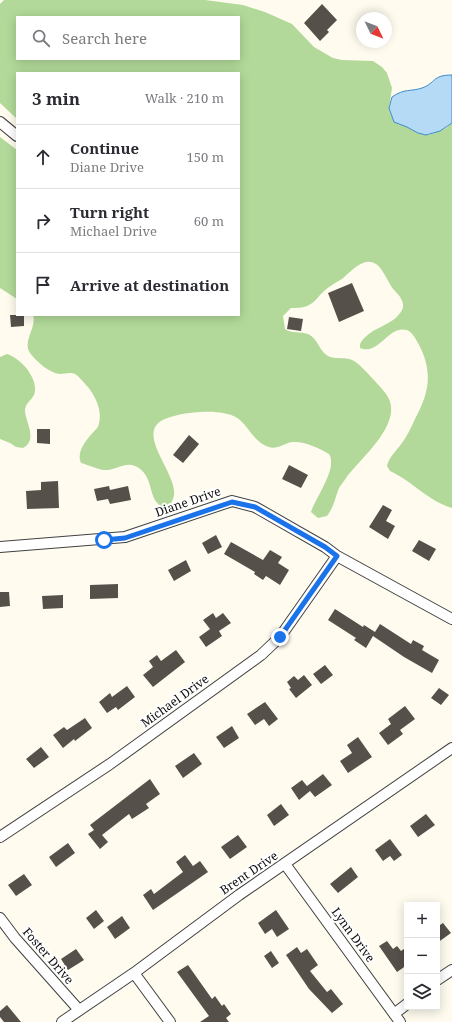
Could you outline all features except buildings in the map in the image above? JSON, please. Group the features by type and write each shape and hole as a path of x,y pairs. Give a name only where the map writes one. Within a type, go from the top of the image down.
{"street":[{"path":"0,122 16,135"},
{"name":"Diane Drive","path":"0,547 125,538 232,502 255,507 325,547 337,556 452,619"},
{"name":"Michael Drive","path":"0,837 110,764 261,655 280,637 337,556"},
{"name":"Brent Drive","path":"62,1022 134,973 239,895 452,748"},
{"name":"Lynn Drive","path":"285,864 397,1018"},
{"name":"Foster Drive","path":"0,918 15,938 79,1010"},
{"path":"440,978 452,970"},
{"path":"134,973 170,1022"},
{"path":"397,1018 404,1008"}],"green space":[{"path":"4,0 205,0 243,5 265,12 292,24 314,47 333,58 342,60 373,61 382,67 387,73 392,88 389,108 391,115 418,133 429,135 446,128 452,123 452,508 435,501 406,480 390,471 387,466 391,457 407,435 423,402 426,393 428,376 425,358 421,349 413,335 407,330 394,332 373,348 360,348 360,344 364,338 393,320 398,316 403,307 401,298 393,289 380,268 371,262 362,263 322,293 311,304 303,307 291,308 283,316 285,329 308,334 314,338 322,351 328,356 354,361 374,380 389,399 391,409 389,420 384,431 377,442 352,470 339,488 333,506 327,516 318,518 311,512 329,475 331,460 329,454 311,445 297,442 292,442 275,448 269,447 256,439 240,420 224,413 202,412 179,415 161,421 155,428 154,437 156,447 174,490 173,499 170,504 161,506 157,502 154,498 146,475 135,466 125,465 105,470 81,463 80,453 82,448 98,427 100,416 98,406 88,387 77,375 73,373 60,374 52,372 30,353 28,349 28,339 34,320 33,316 240,316 240,72 16,72 16,118 0,103 0,4"},
{"path":"0,137 16,149 16,298 0,288"},
{"path":"7,354 18,360 28,370 34,383 34,395 25,408 30,431 30,441 23,448 16,447 0,439 0,357"}],"water":[{"path":"452,75 452,123 440,131 426,135 394,122 389,108 392,97 404,91 422,88 441,76"}],"route":[{"path":"104,540 125,538 232,502 255,507 325,547 337,556 280,637"}]}
